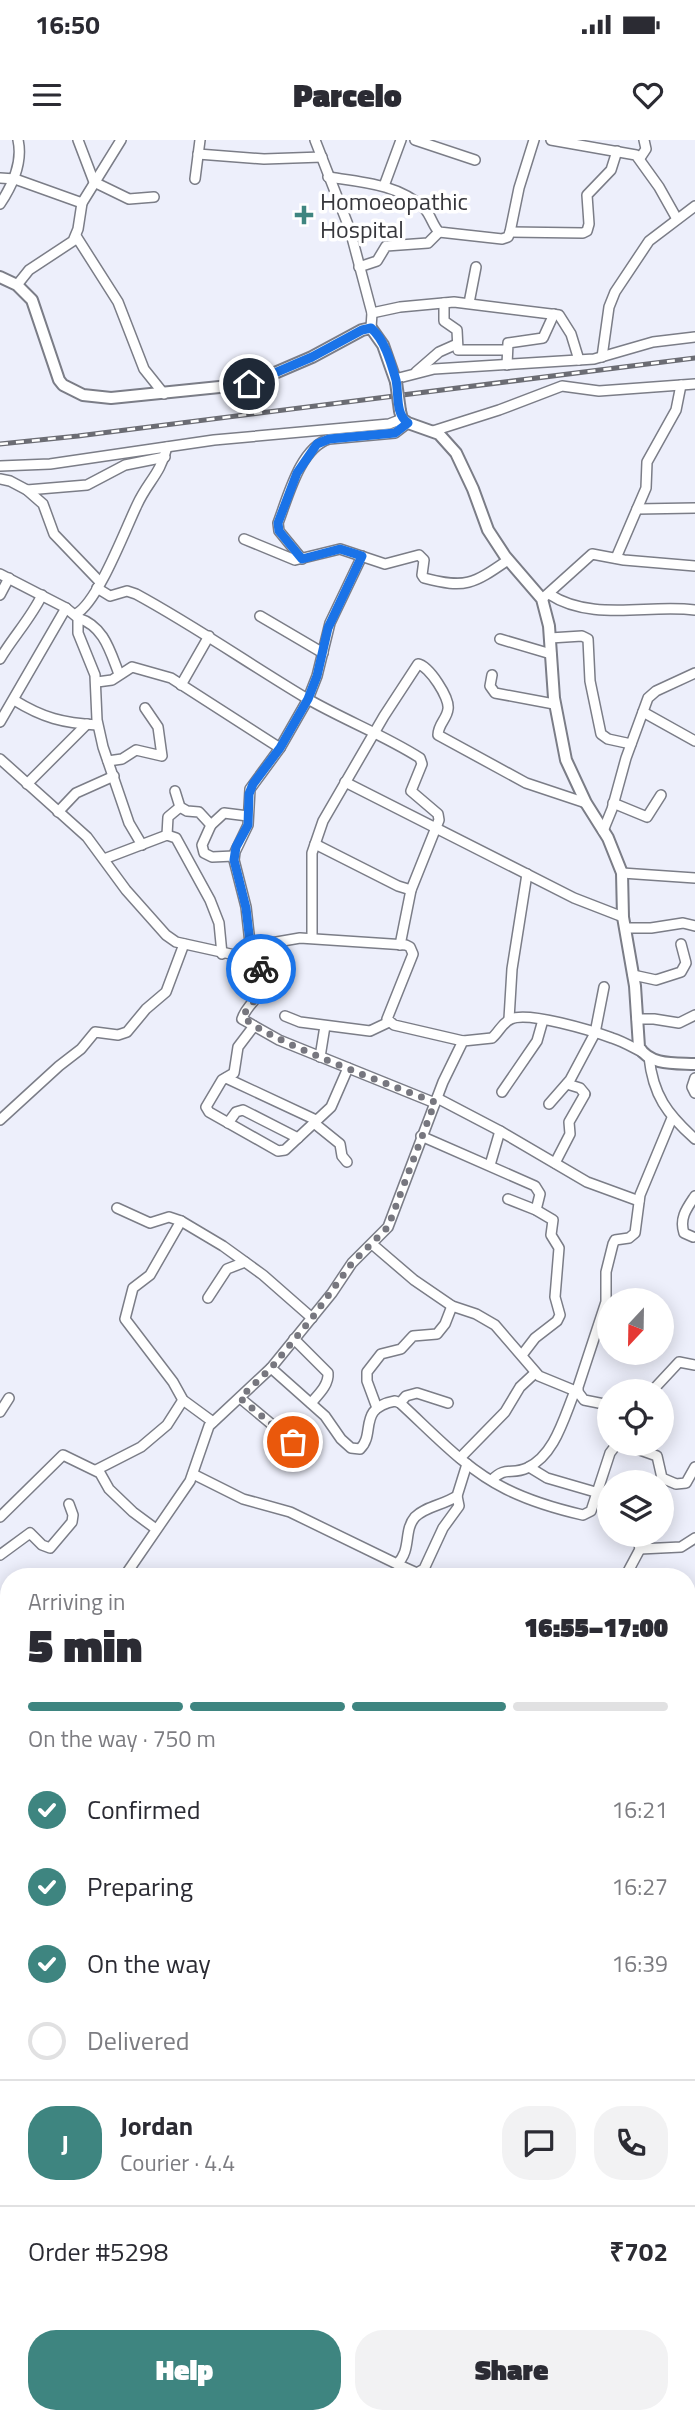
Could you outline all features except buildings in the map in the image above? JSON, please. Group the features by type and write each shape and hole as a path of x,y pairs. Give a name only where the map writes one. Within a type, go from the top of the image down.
{"street":[{"path":"0,204 15,179 18,140"},
{"path":"78,140 94,182 129,199 154,197"},
{"path":"17,285 29,270 66,247 76,236 82,203 121,140"},
{"path":"195,179 200,140"},
{"path":"302,559 279,531 278,523 297,473 312,450 317,444 329,439 395,433 403,418 396,381 383,345 371,328 372,313 350,230 315,140"},
{"path":"384,186 401,140"},
{"path":"415,140 475,160"},
{"path":"328,177 384,186 402,193 422,207 439,232 502,239 508,237 510,232 519,188 534,140"},
{"path":"551,140 591,144 632,153 640,158 677,219"},
{"path":"640,158 646,149 644,140"},
{"path":"510,232 587,231 587,195 611,170 617,151"},
{"path":"198,154 264,159 322,157"},
{"path":"0,178 15,179 82,203"},
{"path":"602,357 609,307 615,292 649,241 695,206"},
{"path":"359,267 377,261 386,246 428,243 439,232"},
{"path":"76,236 118,302 144,369 164,394"},
{"path":"470,303 476,267"},
{"path":"0,278 17,285 34,303 59,380 63,385 79,394 107,398 164,394 259,381 371,328"},
{"path":"444,303 444,321 457,330 458,350 506,350"},
{"path":"372,313 400,307 470,303 554,314 562,318 570,331 579,360"},
{"path":"507,365 506,350 511,341 542,338 554,314"},
{"path":"396,381 434,369 579,360 602,357 653,342 695,337"},
{"path":"415,373 439,352 457,344"},
{"path":"433,431 562,386 600,391 695,384"},
{"path":"616,558 647,483 647,461 676,410 681,385"},
{"path":"0,466 50,464 166,452 241,437 388,424 403,418 439,434 459,458 484,522 508,560 545,597 590,610 695,610"},
{"path":"27,491 87,485 125,465 166,452"},
{"path":"142,845 129,823 114,776 92,724 97,682 78,633 77,616 98,585 137,503 160,471 166,452"},
{"path":"0,479 10,481 27,491 46,509 54,534 110,596 127,591 136,594 209,636 308,699 390,739 422,761 411,791 440,817 411,890 400,945"},
{"path":"637,509 695,508"},
{"path":"244,539 290,559 302,559 340,549 385,564 419,555 424,560 424,578 460,585 477,581 508,560"},
{"path":"545,597 592,554 695,566"},
{"path":"362,556 330,623 317,676 308,699 280,748 250,789 248,825 234,856 246,908 249,939 266,983 263,991 243,1015 246,1022 348,1068 436,1100 500,1131 596,1186 639,1201"},
{"path":"0,595 4,576 93,625 106,640 120,674"},
{"path":"0,659 33,614 42,595"},
{"path":"545,597 554,704 566,760 622,873 624,922 633,975 639,1047 645,1055 652,1082 672,1118 695,1139"},
{"path":"0,722 66,608"},
{"path":"260,616 323,653"},
{"path":"181,685 209,636"},
{"path":"550,638 582,636 588,639 590,681 601,734 608,739 631,744"},
{"path":"500,639 551,654"},
{"path":"312,938 311,864 315,844 328,810 413,668 418,664 429,670 449,707 438,728 438,735 526,783 586,803"},
{"path":"97,682 112,680 130,667 167,676 280,748"},
{"path":"603,831 631,744 651,694 695,673"},
{"path":"492,675 490,686 495,693 554,704"},
{"path":"13,700 52,719 66,723 92,724"},
{"path":"108,761 122,760 136,750 162,756 158,727 145,708"},
{"path":"643,712 695,741"},
{"path":"27,784 92,724"},
{"path":"0,759 87,837 126,890 166,935 184,944 235,955 280,941 312,938 410,947 413,954 387,1015 389,1023"},
{"path":"58,812 76,793 114,776"},
{"path":"345,782 624,922 652,928 683,923 695,926"},
{"path":"175,791 180,807 187,811 200,812 211,825"},
{"path":"614,803 646,817 661,795"},
{"path":"167,835 167,817 180,807"},
{"path":"234,856 212,856 204,853 202,845 211,825 224,813 248,816"},
{"path":"104,859 167,835"},
{"path":"167,835 178,842 210,901 219,923 222,954"},
{"path":"315,844 411,890"},
{"path":"622,873 695,878"},
{"path":"509,1019 512,969 527,874"},
{"path":"0,1120 81,1049 95,1032 118,1035 127,1032 146,1009 166,992 184,944"},
{"path":"633,975 652,981 681,972 686,964 681,944"},
{"path":"549,1104 567,1084 595,1032 604,987"},
{"path":"637,1019 679,1023 695,1015"},
{"path":"285,1016 300,1022 370,1031 389,1023 463,1041 492,1038 509,1019 515,1017 543,1020 614,1038 659,1061 695,1064"},
{"path":"502,1092 537,1041 543,1020"},
{"path":"254,1026 238,1047 234,1073 226,1078 206,1107 209,1112 278,1152 285,1150 331,1107 348,1068"},
{"path":"320,1056 325,1026"},
{"path":"130,1568 193,1474 207,1431 213,1422 271,1368 352,1263 391,1222 421,1136 463,1041"},
{"path":"226,1078 315,1122 340,1144 342,1156 347,1162"},
{"path":"695,1078 692,1087 695,1093"},
{"path":"555,1163 570,1134 569,1122 585,1094 580,1088 567,1084"},
{"path":"228,1123 236,1112 243,1110 298,1138"},
{"path":"492,1480 500,1472 529,1467 552,1446 577,1391 597,1335 606,1302 606,1272 612,1244 615,1240 629,1238 635,1233 642,1189 672,1118"},
{"path":"490,1166 500,1131"},
{"path":"421,1136 536,1186 540,1194 536,1210"},
{"path":"692,1237 684,1233 682,1228 684,1213 695,1196"},
{"path":"508,1199 536,1210 552,1220 551,1235 559,1248 555,1297 560,1315 557,1321 535,1338 522,1355"},
{"path":"117,1208 150,1223 169,1217 181,1221 245,1262 312,1318"},
{"path":"181,1221 149,1275 134,1288 125,1319 173,1382 183,1400 213,1422"},
{"path":"372,1244 414,1280 452,1306 476,1314 495,1325 535,1373 577,1391 589,1402 597,1403"},
{"path":"208,1298 227,1269 245,1262"},
{"path":"377,1408 366,1381 367,1372 381,1354 401,1349 412,1336 437,1334 445,1324 452,1306"},
{"path":"295,1339 328,1373 329,1377 324,1386 311,1403"},
{"path":"664,1379 679,1363 695,1365"},
{"path":"271,1368 325,1416 351,1448 356,1450 364,1445 369,1419 377,1408 390,1401 400,1403 463,1461 512,1492 583,1516 591,1511 597,1492 547,1478 529,1467"},
{"path":"424,1568 443,1528 459,1506 457,1496 463,1461 505,1412 520,1387 535,1373"},
{"path":"400,1403 406,1396 417,1393 448,1403"},
{"path":"0,1412 9,1398"},
{"path":"240,1398 293,1442 298,1450 294,1463"},
{"path":"96,1470 141,1447 167,1425 183,1400"},
{"path":"0,1517 33,1487 59,1457 67,1456 96,1470 103,1476 109,1489 132,1513 156,1529"},
{"path":"657,1456 662,1478 676,1484 686,1483 695,1467"},
{"path":"193,1474 243,1499 290,1511 406,1568"},
{"path":"397,1564 407,1550 412,1521 423,1512 457,1496"},
{"path":"0,1555 30,1533 42,1545 50,1548 72,1522 73,1515 69,1504"},
{"path":"630,1568 640,1549 681,1547 695,1538"}],"railway":[{"path":"0,444 695,358"}],"way so far":[{"path":"261,969 265,987 242,1019 279,1040 435,1102 388,1227 352,1263 332,1293 271,1368 240,1398 293,1442"}],"place":[{"name":"Homoeopathic Hospital","path":"304,215"}],"route":[{"path":"249,384 371,328 383,345 396,382 402,419 408,423 395,433 329,439 317,444 297,473 278,523 279,531 302,559 340,549 362,556 328,628 317,676 308,699 280,748 250,789 248,825 236,847 234,860 246,908 250,943 261,969"}]}
